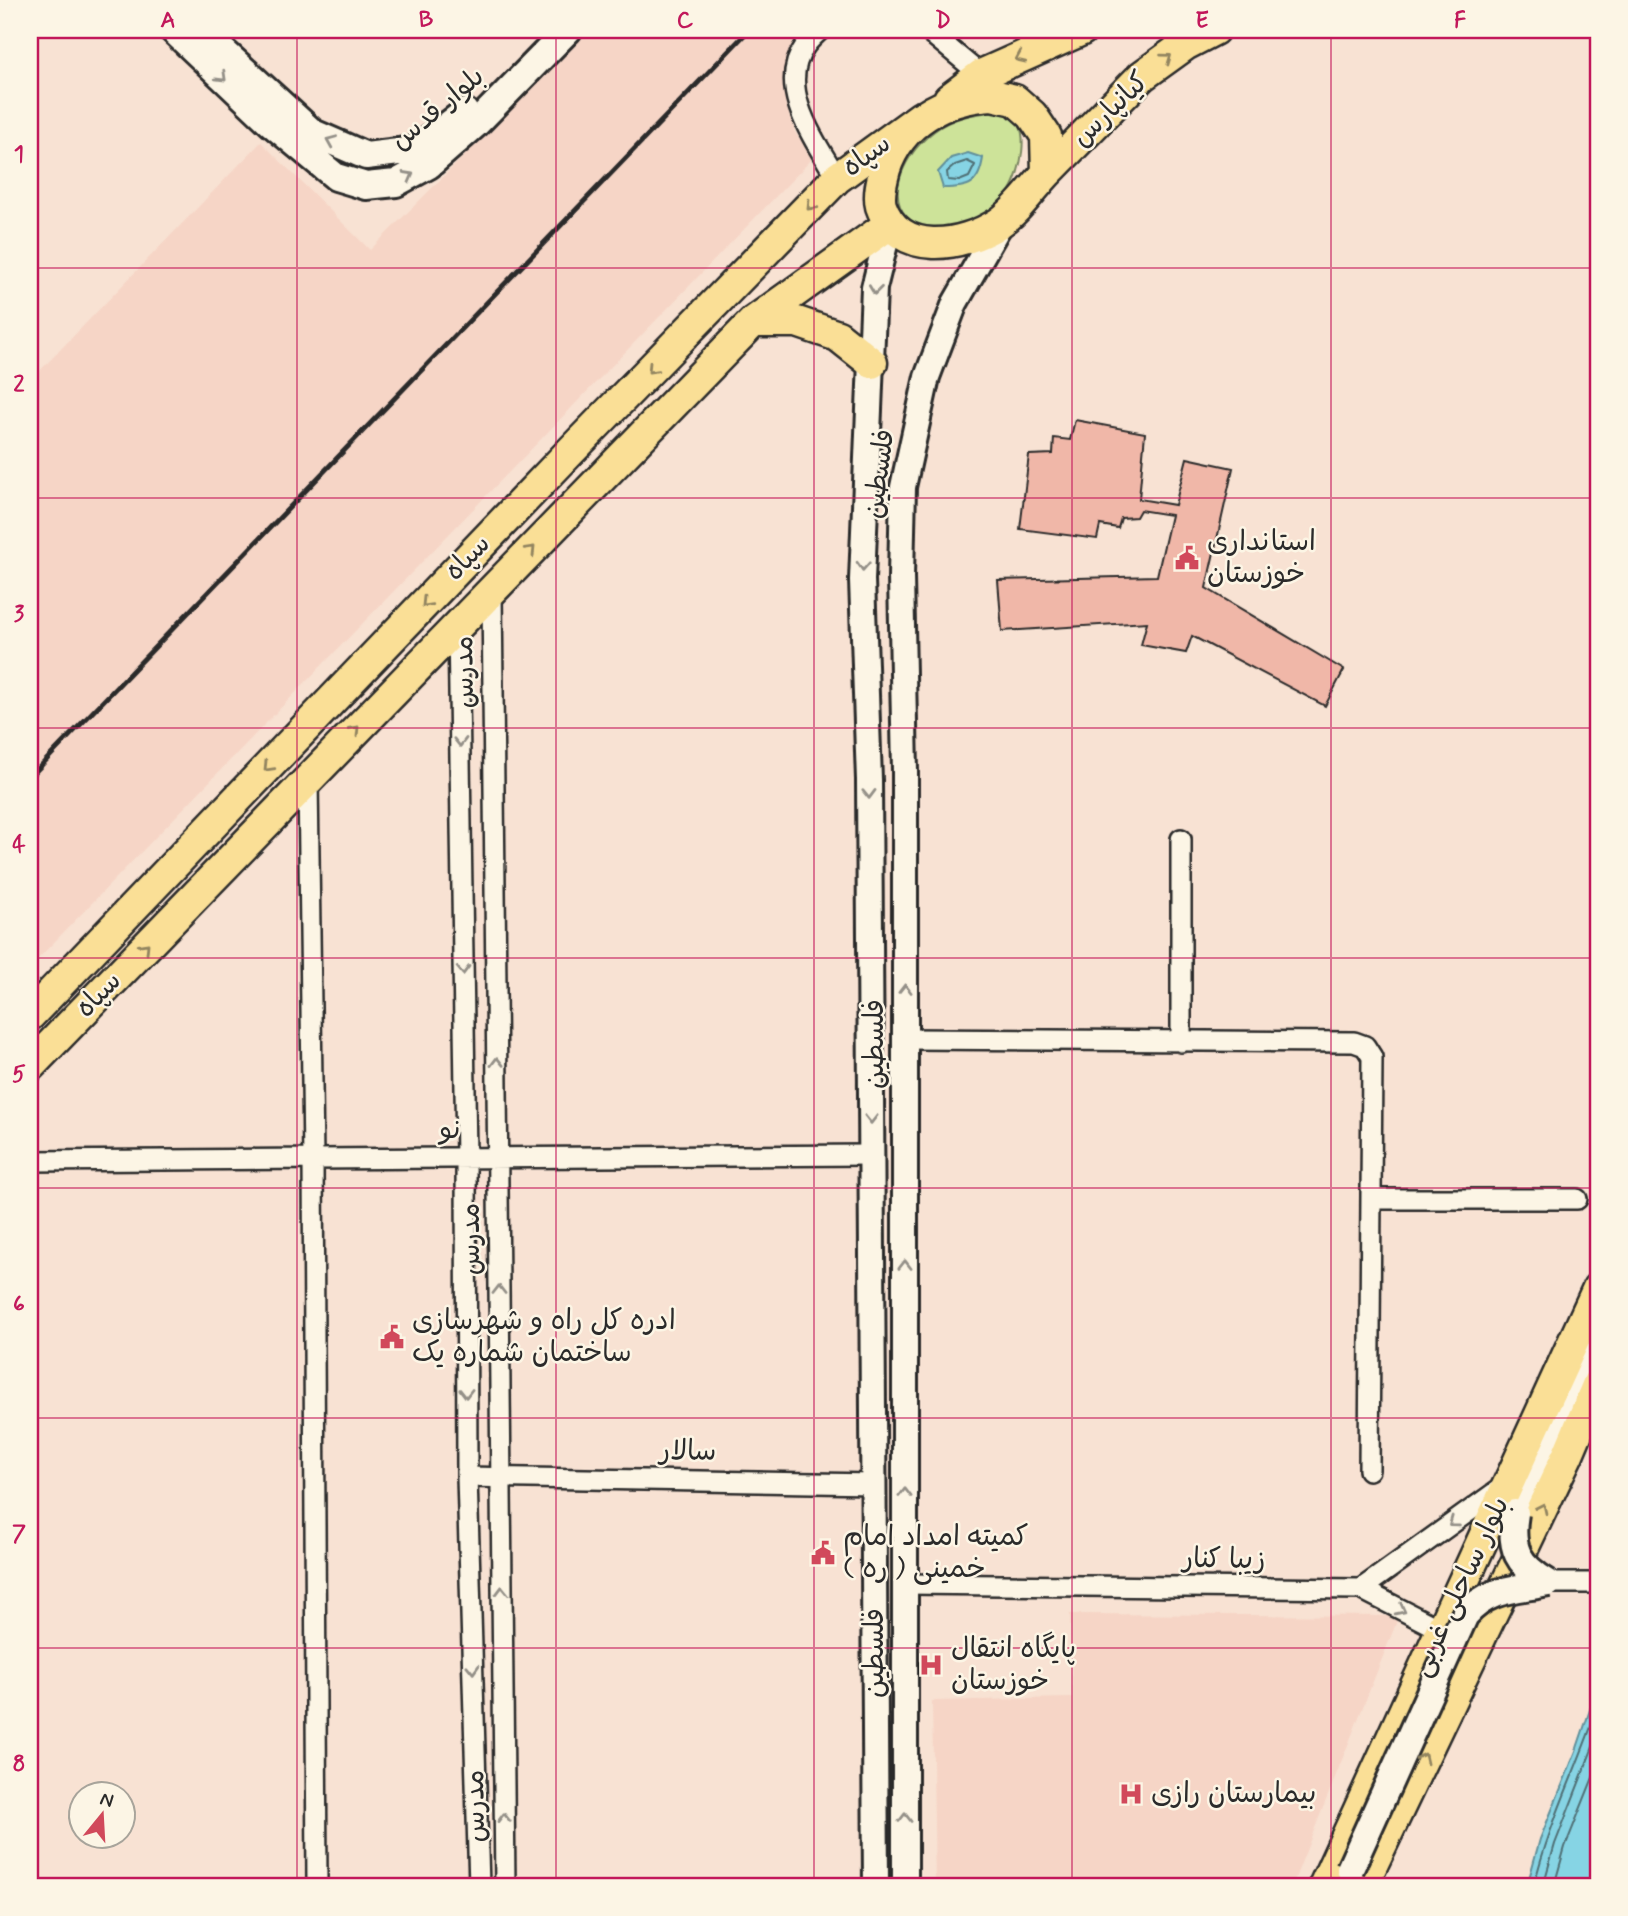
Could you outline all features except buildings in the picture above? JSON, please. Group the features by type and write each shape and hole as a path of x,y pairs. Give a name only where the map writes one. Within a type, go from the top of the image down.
{"main road":[{"name":"بلوار قدس","path":"173,30 271,123 336,177 366,186 396,183 429,165 475,124 568,30"},
{"name":"بلوار قدس","path":"200,30 313,133 366,156 415,150 465,113 543,30"},
{"path":"928,113 971,96 992,95 1014,100 1032,115 1046,136 1047,173 1002,221 970,237 952,242 931,243 908,239 890,224 880,203 881,180 897,143 928,113 981,75 1082,30"},
{"name":"کیانپارس","path":"1047,173 1142,76 1185,45 1214,30"},
{"name":"سپاه","path":"30,1015 539,484 837,178 928,113"},
{"name":"سپاه","path":"30,1066 753,322 890,224"},
{"path":"753,322 797,321 838,336 872,363"},
{"name":"بلوار ساحلی غربی","path":"1324,1886 1598,1288"},
{"path":"1548,1583 1530,1572 1517,1555 1512,1534 1515,1513 1598,1329"},
{"name":"بلوار ساحلی غربی","path":"1352,1882 1567,1454 1598,1383"},
{"path":"1352,1882 1465,1615 1478,1601 1494,1592 1548,1583"}],"street":[{"path":"820,30 804,48 795,73 797,102 814,139 837,178"},
{"path":"927,30 981,75"},
{"name":"فلسطین","path":"905,1886 905,771 901,577 903,486 927,377 956,303 1002,221"},
{"name":"فلسطین","path":"876,1886 870,880 862,580 874,288 890,224"},
{"name":"مدرس","path":"492,590 505,1886"},
{"name":"مدرس","path":"458,625 466,1157 467,1478 479,1886"},
{"path":"308,779 317,1886"},
{"path":"1181,839 1181,1042"},
{"path":"870,880 905,881"},
{"path":"905,1039 1354,1042 1365,1046 1372,1057 1369,1470"},
{"name":"نو","path":"30,1161 871,1155"},
{"path":"1371,1199 1577,1199"},
{"name":"سالار","path":"467,1478 501,1476 874,1484"},
{"path":"1441,1630 1361,1589 1508,1483"},
{"path":"1548,1583 1598,1583"},
{"name":"زیبا کنار","path":"905,1584 1361,1589"}],"shaded area":[{"path":"590,30 804,30 796,39 786,69 785,102 795,132 813,158 30,967 30,381 261,142 370,250"},
{"name":"بیمارستان رازی","path":"1070,1614 1399,1616 1292,1886 935,1886 932,1701 1072,1698"}],"green space":[{"path":"990,112 1011,116 1021,130 1023,140 1014,183 1004,198 979,219 949,230 920,226 907,217 900,206 898,193 900,178 915,149 934,131 949,122"}],"water":[{"path":"968,153 983,158 979,174 966,186 943,188 938,172 951,158"},
{"path":"1598,1686 1598,1886 1527,1886 1540,1839 1576,1751"}],"railway":[{"path":"30,777 749,30"}],"place":[{"name":"استانداری خوزستان","path":"1187,558"},
{"name":"ادره کل راه و شهرسازی ساختمان شماره یک","path":"392,1337"},
{"name":"کمیته امداد امام خمینی ( ره )","path":"823,1553"},
{"name":"پایگاه انتقال خوزستان","path":"931,1665"},
{"name":"بیمارستان رازی","path":"1131,1794"}]}
